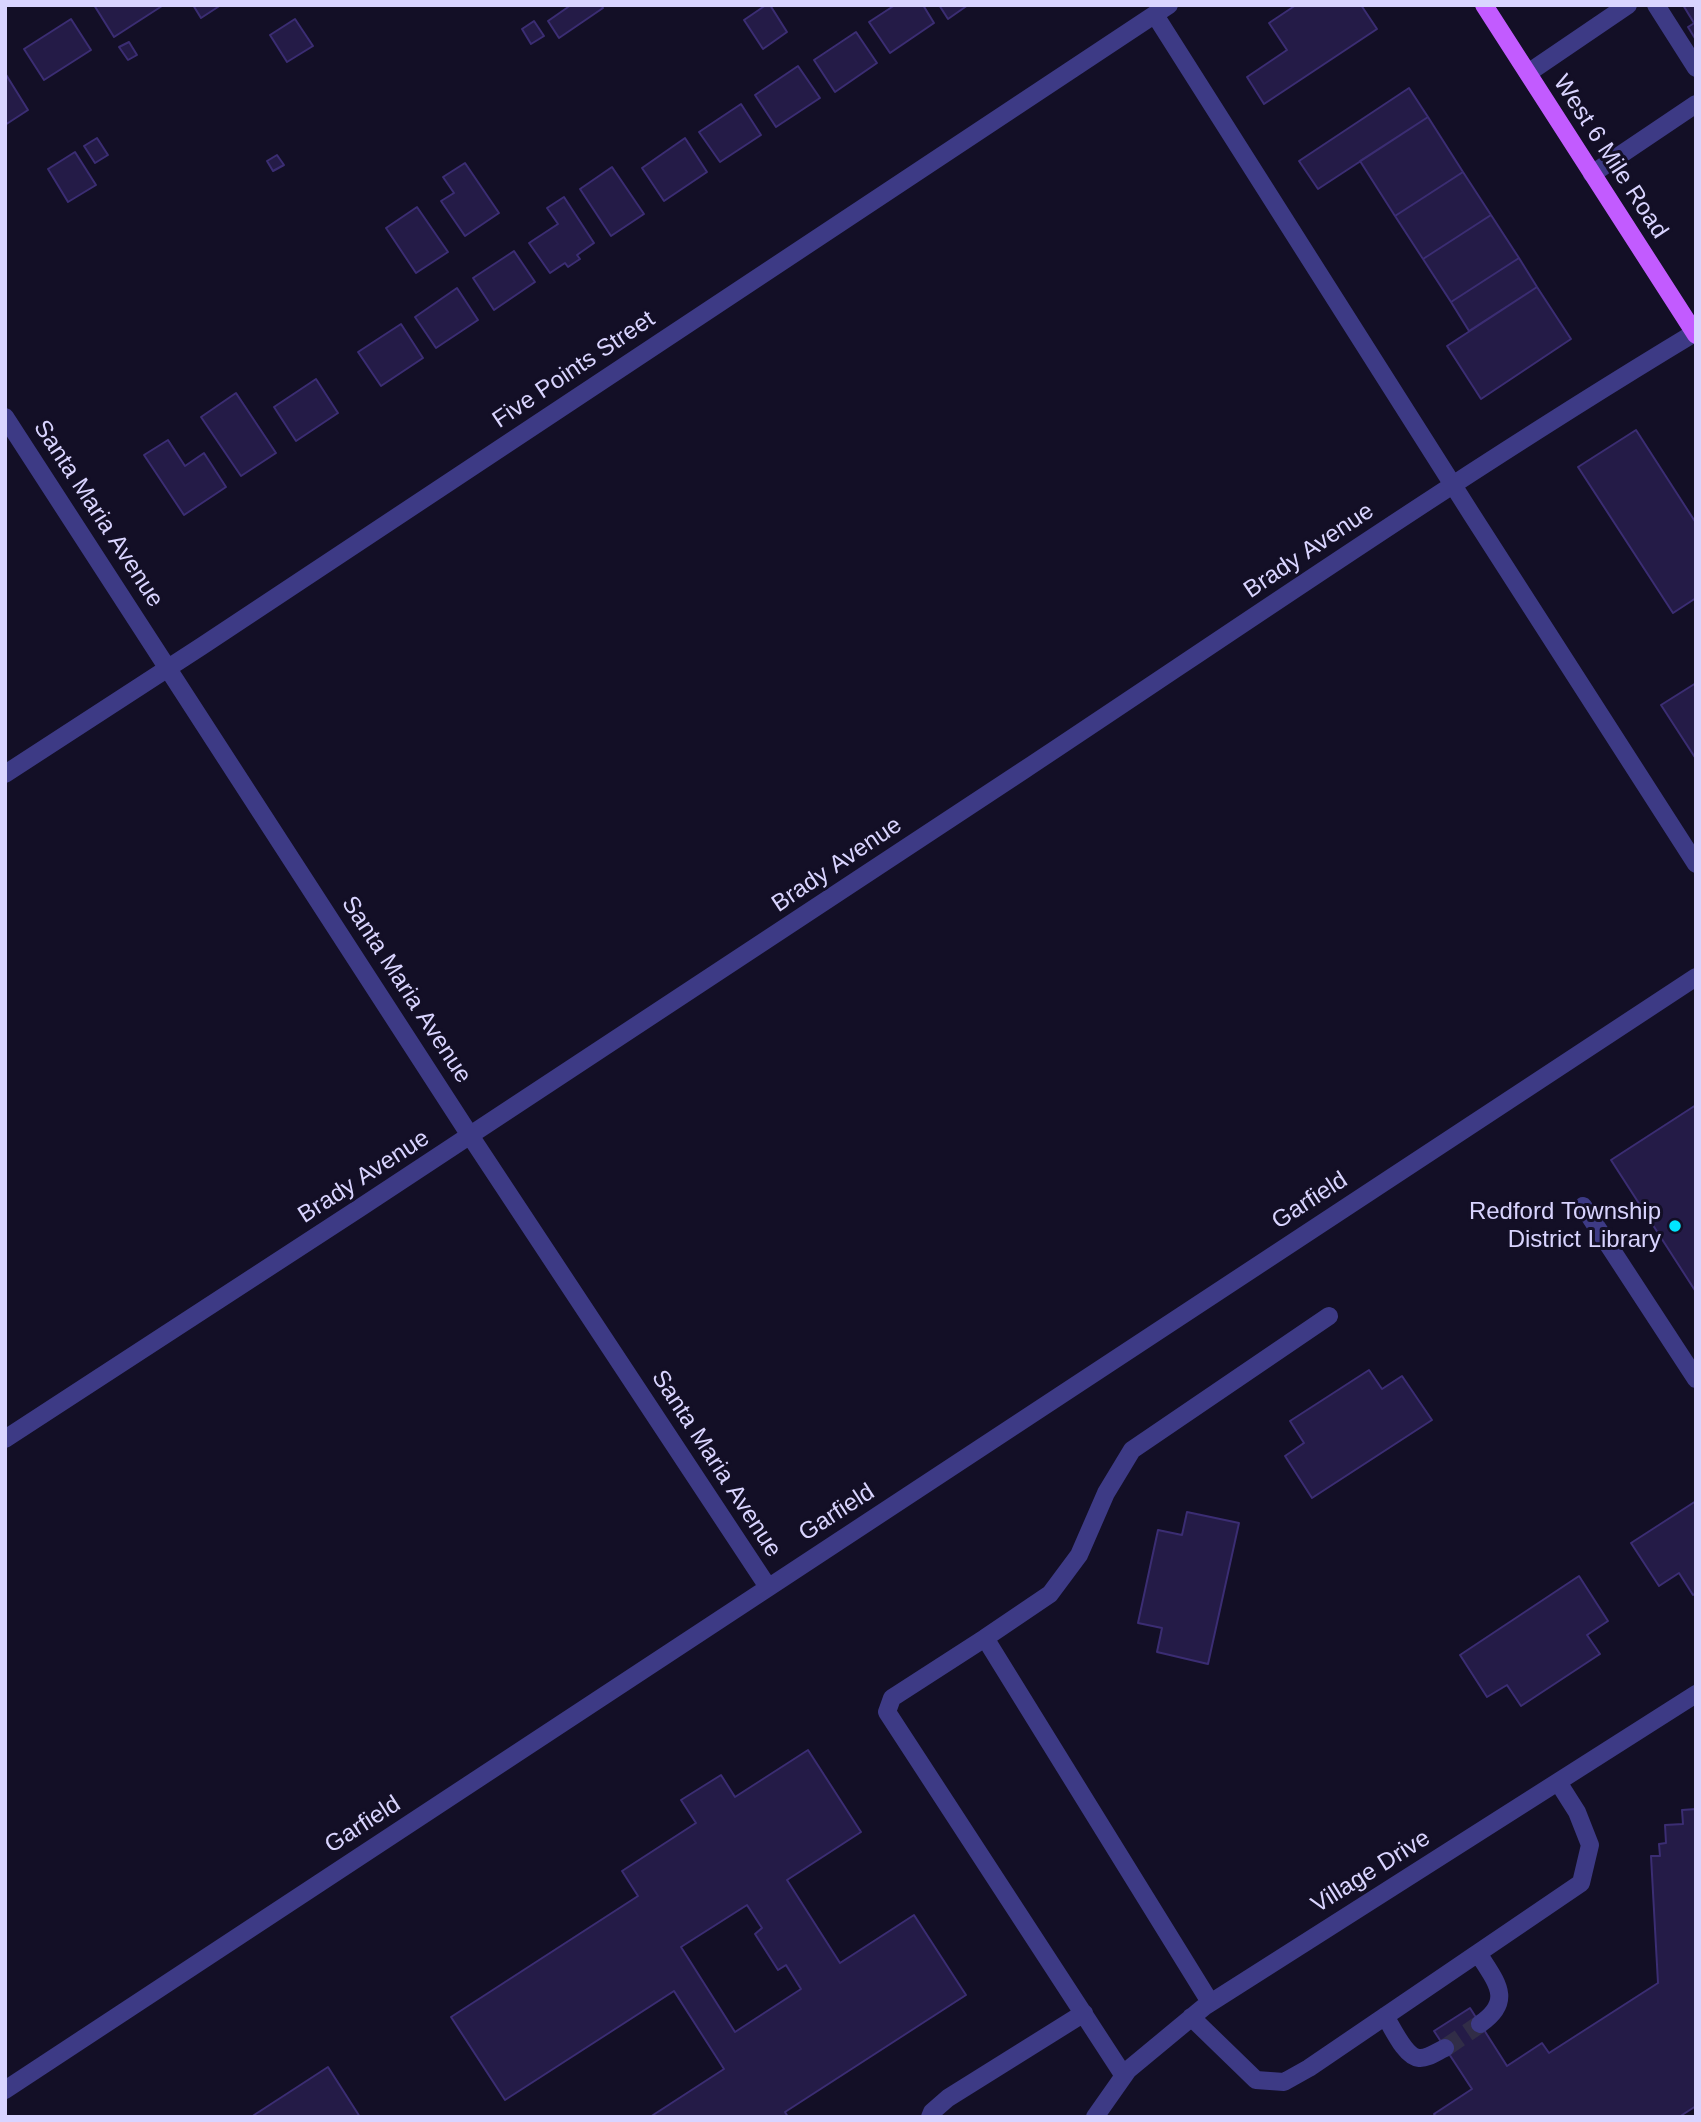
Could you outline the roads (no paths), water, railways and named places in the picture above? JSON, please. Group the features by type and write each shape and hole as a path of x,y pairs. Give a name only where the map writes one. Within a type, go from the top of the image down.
{"main road":[{"name":"West 6 Mile Road","path":"1484,5 1695,333"}],"street":[{"path":"1528,73 1628,5"},
{"path":"1656,5 1696,68"},
{"path":"1162,10 1453,485 1696,864"},
{"name":"Five Points Street","path":"5,774 1162,10"},
{"path":"1592,174 1696,104"},
{"name":"Brady Avenue","path":"5,1440 471,1137 1453,485 1614,381 1695,333"},
{"name":"Santa Maria Avenue","path":"5,417 471,1137 768,1587"},
{"name":"Garfield","path":"5,2090 1696,977"},
{"path":"1583,1206 1696,1379"},
{"path":"1124,2076 887,1712 892,1698 1050,1594 1079,1555 1106,1493 1132,1450 1329,1316"},
{"path":"985,1638 1210,2003"},
{"name":"Village Drive","path":"1095,2117 1128,2070 1210,2003 1696,1695"},
{"path":"1191,2018 1256,2080 1284,2082 1309,2068 1581,1884 1590,1845 1577,1812 1558,1782"},
{"path":"1478,1953 1499,1988 1499,2003 1493,2015 1480,2024"},
{"path":"930,2117 948,2098 1084,2013"},
{"path":"1385,2016 1407,2053 1418,2058 1427,2057 1445,2048"}],"tunnel":[{"path":"1445,2048 1480,2024"}],"place":[{"name":"Redford Township District Library","path":"1675,1226"}]}
